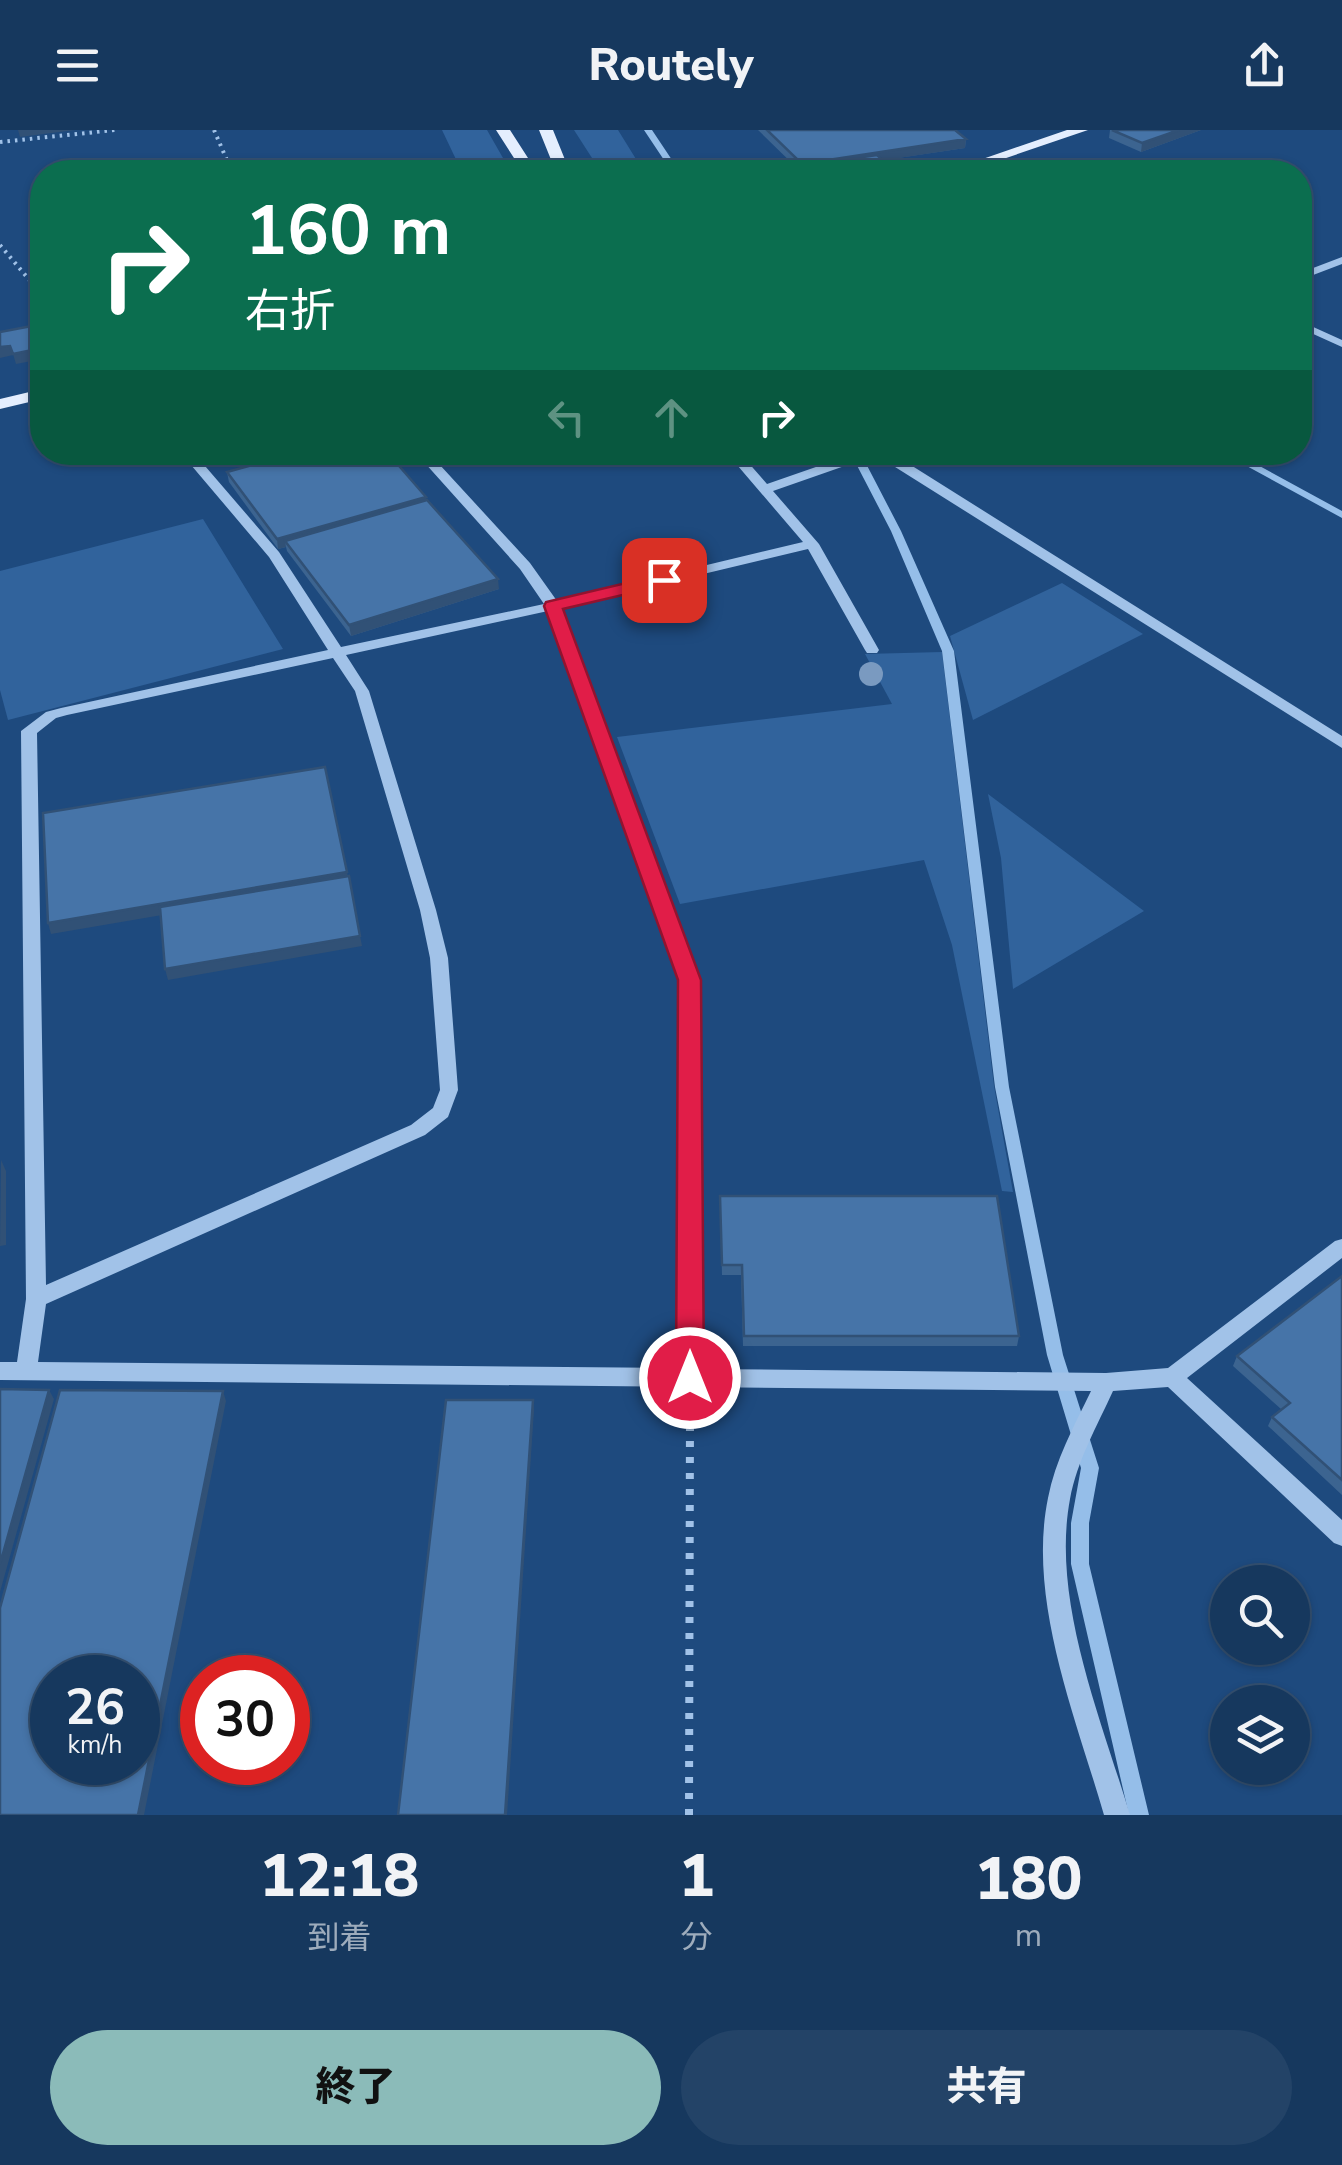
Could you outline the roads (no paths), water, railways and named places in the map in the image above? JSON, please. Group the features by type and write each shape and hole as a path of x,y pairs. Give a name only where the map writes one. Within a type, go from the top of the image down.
{"main road":[{"path":"503,130 522,160"},
{"path":"546,130 558,160"},
{"path":"989,160 1081,130"},
{"path":"0,404 30,397"}],"street":[{"path":"1312,272 1342,260"},
{"path":"1312,330 1342,344"},
{"path":"36,1299 401,1138 431,1122 450,1090 439,958 362,691 274,555 197,465"},
{"path":"433,465 526,566 553,606 690,980 690,1378"},
{"path":"743,465 812,544 872,650"},
{"path":"763,490 837,465"},
{"path":"897,465 1342,743"},
{"path":"26,1371 36,1299 30,730 66,710 553,606 812,544"},
{"path":"0,1371 1106,1382 1172,1376 1342,1247"},
{"path":"1172,1376 1342,1535"},
{"path":"1106,1382 1070,1460 1058,1500 1054,1544 1058,1599 1117,1815"}],"waterway":[{"path":"648,130 668,160"},
{"path":"862,465 896,531 948,651 1002,1087 1055,1355 1090,1468 1080,1523 1080,1564 1139,1815"},
{"path":"1250,465 1342,515"}]}
